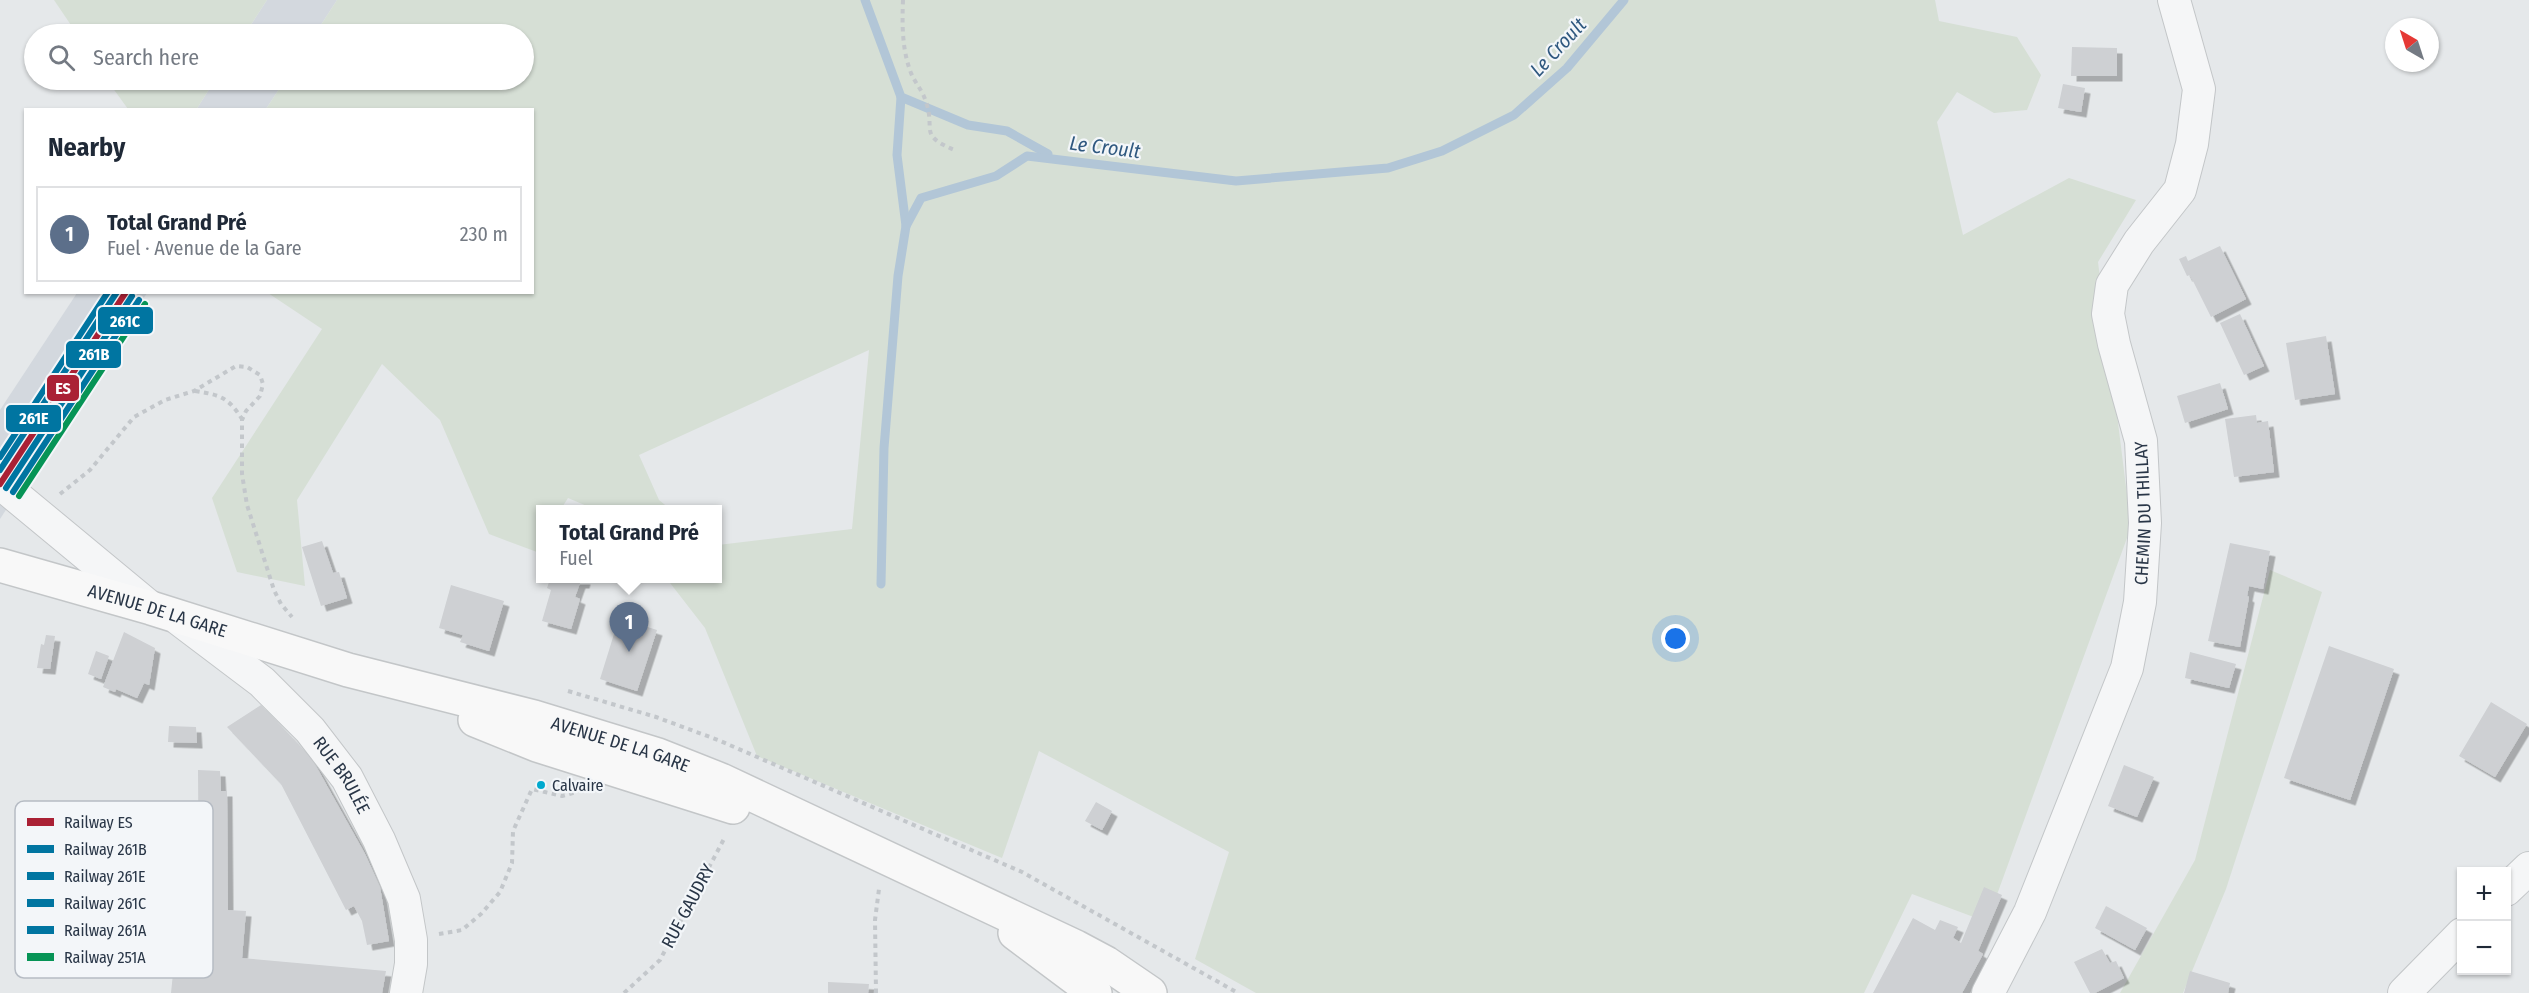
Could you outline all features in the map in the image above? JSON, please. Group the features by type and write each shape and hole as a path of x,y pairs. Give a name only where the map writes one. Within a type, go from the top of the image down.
{"main road":[{"name":"AVENUE DE LA GARE","path":"0,566 162,612 348,670 534,717 658,755 721,780 883,854 1086,952 1150,993"},
{"name":"AVENUE DE LA GARE","path":"348,670 537,745 883,854"},
{"name":"AVENUE DE LA GARE","path":"961,893 1095,993"}],"street":[{"name":"CHEMIN DU THILLAY","path":"1988,993 2030,912 2127,668 2140,602 2145,523 2141,441 2108,314 2112,285 2139,242 2180,190 2192,144 2199,89 2174,0"},
{"name":"RUE BRULÉE","path":"0,483 162,612 262,682 310,730 347,778 379,840 404,899 409,966"},
{"path":"2511,885 2529,868"},
{"path":"2404,993 2457,939"}],"path":[{"path":"903,0 902,34 911,71 927,103 929,131 939,144 957,151"},
{"path":"34,512 90,470 134,417 165,400 194,391 236,366 247,367 260,375 263,384 260,396 246,411 242,420 242,474 251,522 274,590 281,604 293,619"},
{"path":"194,391 219,395 233,405 242,420"},
{"path":"566,691 656,717 718,740 1022,872 1238,993"},
{"path":"409,966 462,930 481,914 500,892 512,863 513,831 532,789 562,796 583,790"},
{"name":"RUE GAUDRY","path":"624,993 660,960 740,810"},
{"path":"876,993 875,920 883,854"}],"shaded area":[{"path":"54,0 267,0 251,24 70,24"},
{"path":"267,0 337,0 321,24 251,24"},
{"path":"337,0 1935,0 1939,21 2017,37 2041,75 2027,110 1994,113 1957,92 1937,122 1963,235 2069,178 2136,200 2098,262 2131,527 1987,922 1912,894 1864,993 1256,993 1195,959 1229,852 1039,751 1002,858 757,756 705,628 670,583 722,583 722,545 852,529 869,350 639,455 659,500 665,505 585,505 568,498 564,505 536,505 536,552 489,534 440,420 382,364 297,500 305,586 237,572 212,498 322,329 270,294 534,294 534,108 267,108 278,90 534,90 534,24 321,24"},
{"path":"114,90 209,90 197,108 127,108"},
{"path":"209,90 278,90 267,108 197,108"},
{"path":"76,294 146,294 0,519 0,410"},
{"path":"2270,570 2322,592 2226,889 2183,993 2120,993 2195,860"}],"building":[{"path":"2072,47 2117,48 2117,76 2071,76"},
{"path":"2063,84 2085,88 2081,112 2058,108"},
{"path":"2220,246 2246,299 2211,317 2190,275 2187,276 2179,259 2186,256 2188,261"},
{"path":"2240,314 2264,366 2244,375 2220,323"},
{"path":"2326,336 2335,394 2295,400 2286,343"},
{"path":"2220,383 2228,409 2185,423 2177,396"},
{"path":"2256,415 2257,423 2268,421 2274,472 2234,477 2225,419"},
{"path":"322,541 333,573 339,572 347,598 321,606 302,547"},
{"path":"2230,543 2270,551 2263,589 2249,586 2240,647 2208,641"},
{"path":"549,583 580,583 575,597 580,599 571,629 542,621 551,590 547,588"},
{"path":"451,585 504,601 489,651 460,642 463,635 439,628"},
{"path":"619,618 657,630 637,691 600,679"},
{"path":"124,632 155,648 149,685 144,683 137,698 116,689 115,692 103,687"},
{"path":"46,635 55,636 50,669 37,668 41,644 44,645"},
{"path":"2329,646 2394,669 2350,800 2284,778"},
{"path":"96,651 109,656 101,679 88,674"},
{"path":"2190,652 2236,664 2229,688 2185,678"},
{"path":"2491,702 2527,724 2495,777 2459,756"},
{"path":"261,705 312,759 365,854 380,887 389,941 367,945 362,921 354,906 346,910 281,784 227,727"},
{"path":"169,726 196,727 197,743 168,742"},
{"path":"2124,765 2154,777 2137,817 2108,806"},
{"path":"198,770 220,771 221,791 227,791 228,910 246,911 242,958 386,971 382,993 171,993 173,978 213,978 213,801 198,801"},
{"path":"1096,802 1112,811 1102,830 1085,821"},
{"path":"1984,887 2002,895 1978,951 1983,954 1962,993 1873,993 1913,918 1935,930 1940,920 1958,927 1953,938 1961,943"},
{"path":"2106,906 2147,928 2135,950 2095,928"},
{"path":"2102,949 2110,963 2116,961 2124,978 2095,993 2090,993 2074,962"},
{"path":"2190,971 2230,983 2228,993 2184,993"},
{"path":"828,982 869,984 868,993 828,993"}],"waterway":[{"path":"865,0 901,97 968,125 1007,131 1048,154 1041,155"},
{"name":"Le Croult","path":"881,584 884,448 898,276 906,226 921,198 996,176 1027,156 1236,181 1388,168 1442,151 1514,115 1567,68 1624,0"},
{"path":"901,97 897,155 906,226"}],"rail line":[{"name":"261A","path":"0,457 107,294"},
{"name":"261E","path":"0,470 116,294"},
{"name":"ES","path":"0,484 125,294"},
{"name":"261B","path":"6,488 132,296"},
{"name":"261C","path":"13,492 139,300"},
{"name":"251A","path":"19,496 145,304"}],"place":[{"name":"Total Grand Pré","path":"629,652"},
{"name":"Calvaire","path":"541,785"}]}
